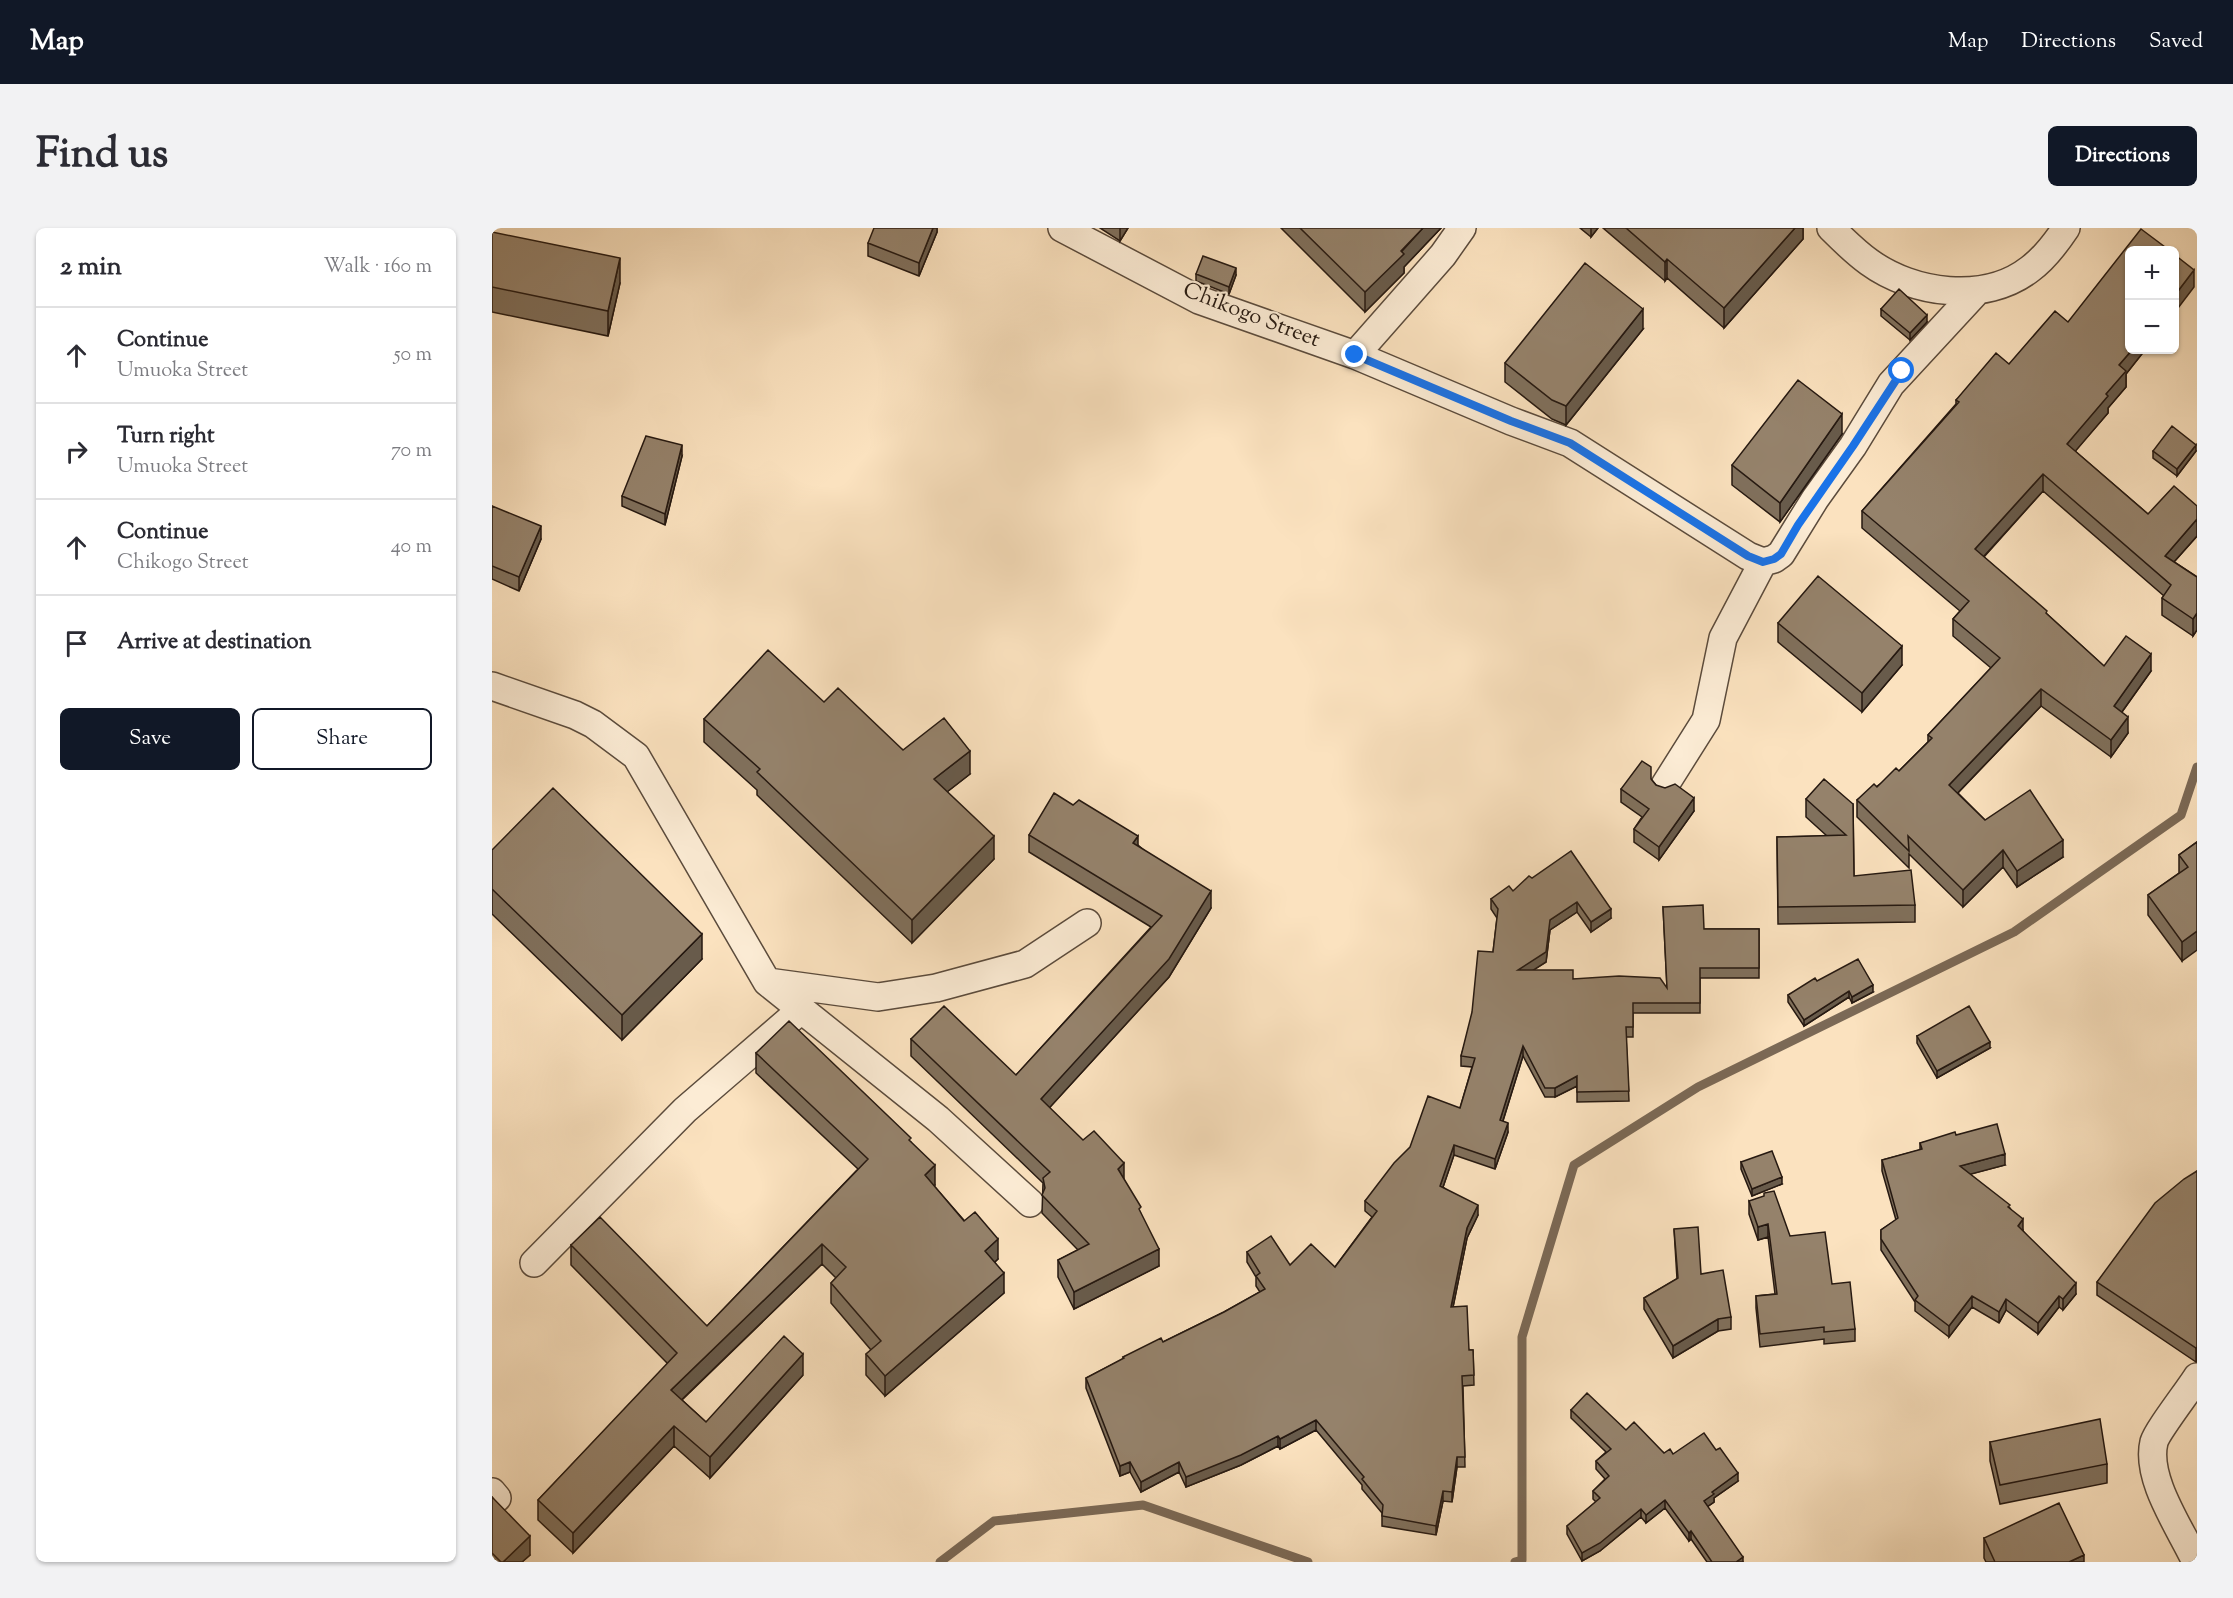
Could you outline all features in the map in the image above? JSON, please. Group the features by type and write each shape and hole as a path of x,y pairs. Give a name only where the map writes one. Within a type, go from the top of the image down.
{"street":[{"name":"Chikogo Street","path":"1062,228 1199,300 1355,355 1511,421 1570,443 1748,556 1763,562"},
{"path":"1355,355 1443,255 1462,228"},
{"path":"1831,228 1869,262 1895,277 1943,290 1977,291 2012,280 2028,271 2043,258 2066,228"},
{"path":"1665,785 1706,720 1723,638 1763,562 1781,554 1798,525 1902,371 1937,337 1977,291"},
{"path":"492,686 575,715 593,724 636,756 767,982 938,1119 1030,1203"},
{"path":"767,982 878,997 936,988 1025,964 1088,923"},
{"path":"534,1263 685,1110 801,1010"},
{"path":"2196,1562 2165,1502 2152,1464 2154,1441 2197,1377"}],"building":[{"path":"874,228 933,228 919,263 868,243"},
{"path":"1300,228 1423,228 1401,251 1404,254 1365,292"},
{"path":"1626,228 1795,228 1724,308 1667,259 1665,262"},
{"path":"2141,229 2164,246 2128,246"},
{"path":"492,232 620,258 608,311 492,287"},
{"path":"2125,249 2125,354 2129,354 2119,365 2126,371 2067,444 2148,514 2174,486 2197,506 2197,519 2165,556 2197,577 2197,613 2193,619 2162,598 2171,585 2043,474 1975,549 2047,611 2046,613 2104,666 2126,636 2151,654 2114,706 2128,717 2111,740 2041,689 1949,785 1985,820 2030,790 2063,840 2017,871 2003,850 1963,890 1908,836 1909,851 1857,800 1874,784 1877,787 1896,768 1899,771 1932,738 1928,735 2000,658 1953,619 1969,601 1862,511 1959,402 1956,400 1996,353 2009,364 2055,311 2068,322"},
{"path":"1203,256 1236,268 1229,287 1196,274"},
{"path":"2179,258 2194,270 2179,290"},
{"path":"1585,263 1643,309 1566,406 1552,400 1505,363"},
{"path":"1899,289 1927,315 1910,333 1881,309"},
{"path":"1798,380 1842,414 1780,503 1732,465"},
{"path":"2172,426 2196,445 2177,469 2153,451"},
{"path":"646,436 682,445 665,514 622,496"},
{"path":"492,506 541,526 519,577 492,566"},
{"path":"1818,576 1902,646 1862,693 1778,623"},
{"path":"768,650 824,702 838,688 903,750 944,718 970,751 934,779 994,836 912,920 757,772 760,769 704,719"},
{"path":"1642,761 1651,767 1651,779 1656,785 1665,788 1675,784 1694,798 1659,847 1634,829 1649,809 1621,789"},
{"path":"1824,779 1853,804 1854,876 1911,870 1915,905 1778,907 1777,837 1846,835 1806,799"},
{"path":"553,788 702,934 622,1015 492,889 492,850"},
{"path":"1054,793 1073,805 1079,800 1138,836 1133,843 1211,891 1169,959 1041,1099 1083,1140 1094,1131 1124,1163 1118,1169 1141,1207 1139,1209 1159,1249 1074,1292 1058,1260 1089,1244 1042,1195 1045,1188 1043,1178 1050,1172 911,1039 944,1006 1016,1075 1162,916 1029,835"},
{"path":"2197,842 2197,931 2182,942 2148,895 2188,867 2179,855"},
{"path":"1571,851 1611,909 1591,922 1577,902 1550,920 1546,952 1518,970 1573,970 1573,979 1619,976 1660,978 1667,988 1663,907 1703,905 1704,929 1759,929 1759,968 1700,968 1700,1003 1633,1003 1633,1027 1626,1027 1629,1091 1577,1092 1577,1076 1555,1088 1545,1088 1523,1046 1500,1120 1508,1123 1495,1159 1454,1145 1440,1186 1478,1205 1467,1228 1451,1307 1467,1306 1469,1350 1473,1350 1474,1375 1462,1376 1465,1457 1457,1457 1452,1492 1443,1491 1436,1526 1382,1516 1383,1505 1362,1479 1364,1477 1316,1420 1280,1439 1278,1436 1241,1455 1186,1477 1179,1462 1141,1482 1130,1462 1120,1466 1086,1378 1161,1338 1163,1342 1265,1289 1256,1276 1260,1273 1247,1252 1271,1236 1290,1265 1311,1244 1335,1267 1377,1211 1365,1201 1394,1163 1410,1147 1428,1096 1460,1108 1475,1058 1461,1056 1472,1012 1478,951 1493,952 1498,909 1491,899 1509,886 1513,891 1529,876 1532,878"},
{"path":"1858,959 1873,985 1852,997 1849,991 1804,1020 1788,995 1815,978 1817,981"},
{"path":"1969,1006 1990,1042 1937,1071 1917,1036"},
{"path":"789,1021 911,1138 909,1140 935,1165 925,1175 964,1221 975,1212 998,1239 985,1251 1004,1273 885,1376 866,1354 881,1341 831,1283 846,1267 822,1244 671,1390 706,1422 784,1336 803,1354 710,1457 674,1426 573,1533 538,1500 677,1353 571,1245 600,1217 707,1326 868,1159 756,1053"},
{"path":"1997,1124 2005,1154 1960,1166 2010,1205 2008,1207 2023,1219 2018,1226 2076,1283 2063,1299 2059,1296 2038,1323 2006,1299 1999,1312 1972,1296 1949,1326 1915,1300 1918,1296 1881,1239 1881,1230 1898,1218 1882,1160 1922,1149 1920,1143 1955,1132 1956,1135"},
{"path":"1772,1151 1782,1177 1752,1189 1741,1162"},
{"path":"2197,1171 2196,1348 2097,1282 2155,1203"},
{"path":"1774,1191 1790,1236 1825,1232 1832,1284 1850,1282 1855,1329 1824,1332 1824,1327 1760,1334 1756,1296 1777,1294 1768,1224 1758,1227 1749,1201 1764,1196 1764,1193"},
{"path":"1698,1227 1701,1274 1723,1270 1731,1317 1718,1319 1673,1346 1644,1298 1678,1278 1674,1229"},
{"path":"1587,1393 1626,1430 1634,1422 1664,1453 1670,1449 1673,1454 1704,1433 1716,1450 1720,1448 1738,1473 1712,1492 1714,1494 1704,1501 1743,1557 1736,1562 1712,1562 1691,1531 1689,1533 1665,1500 1646,1515 1641,1509 1600,1543 1582,1553 1567,1526 1600,1498 1593,1491 1609,1476 1596,1461 1611,1449 1571,1410"},
{"path":"2100,1419 2107,1464 2000,1485 1990,1442"},
{"path":"492,1497 530,1536 503,1562 492,1553"},
{"path":"2059,1503 2084,1555 2069,1562 1995,1562 1984,1538"}],"waterway":[{"path":"1515,1562 1522,1560 1522,1337 1574,1165 1698,1087 2014,932 2181,815 2197,767"},
{"path":"940,1562 994,1521 1143,1505 1308,1562"}],"route":[{"path":"1355,355 1511,421 1570,443 1748,556 1763,562 1781,554 1891,384 1902,371"}]}
